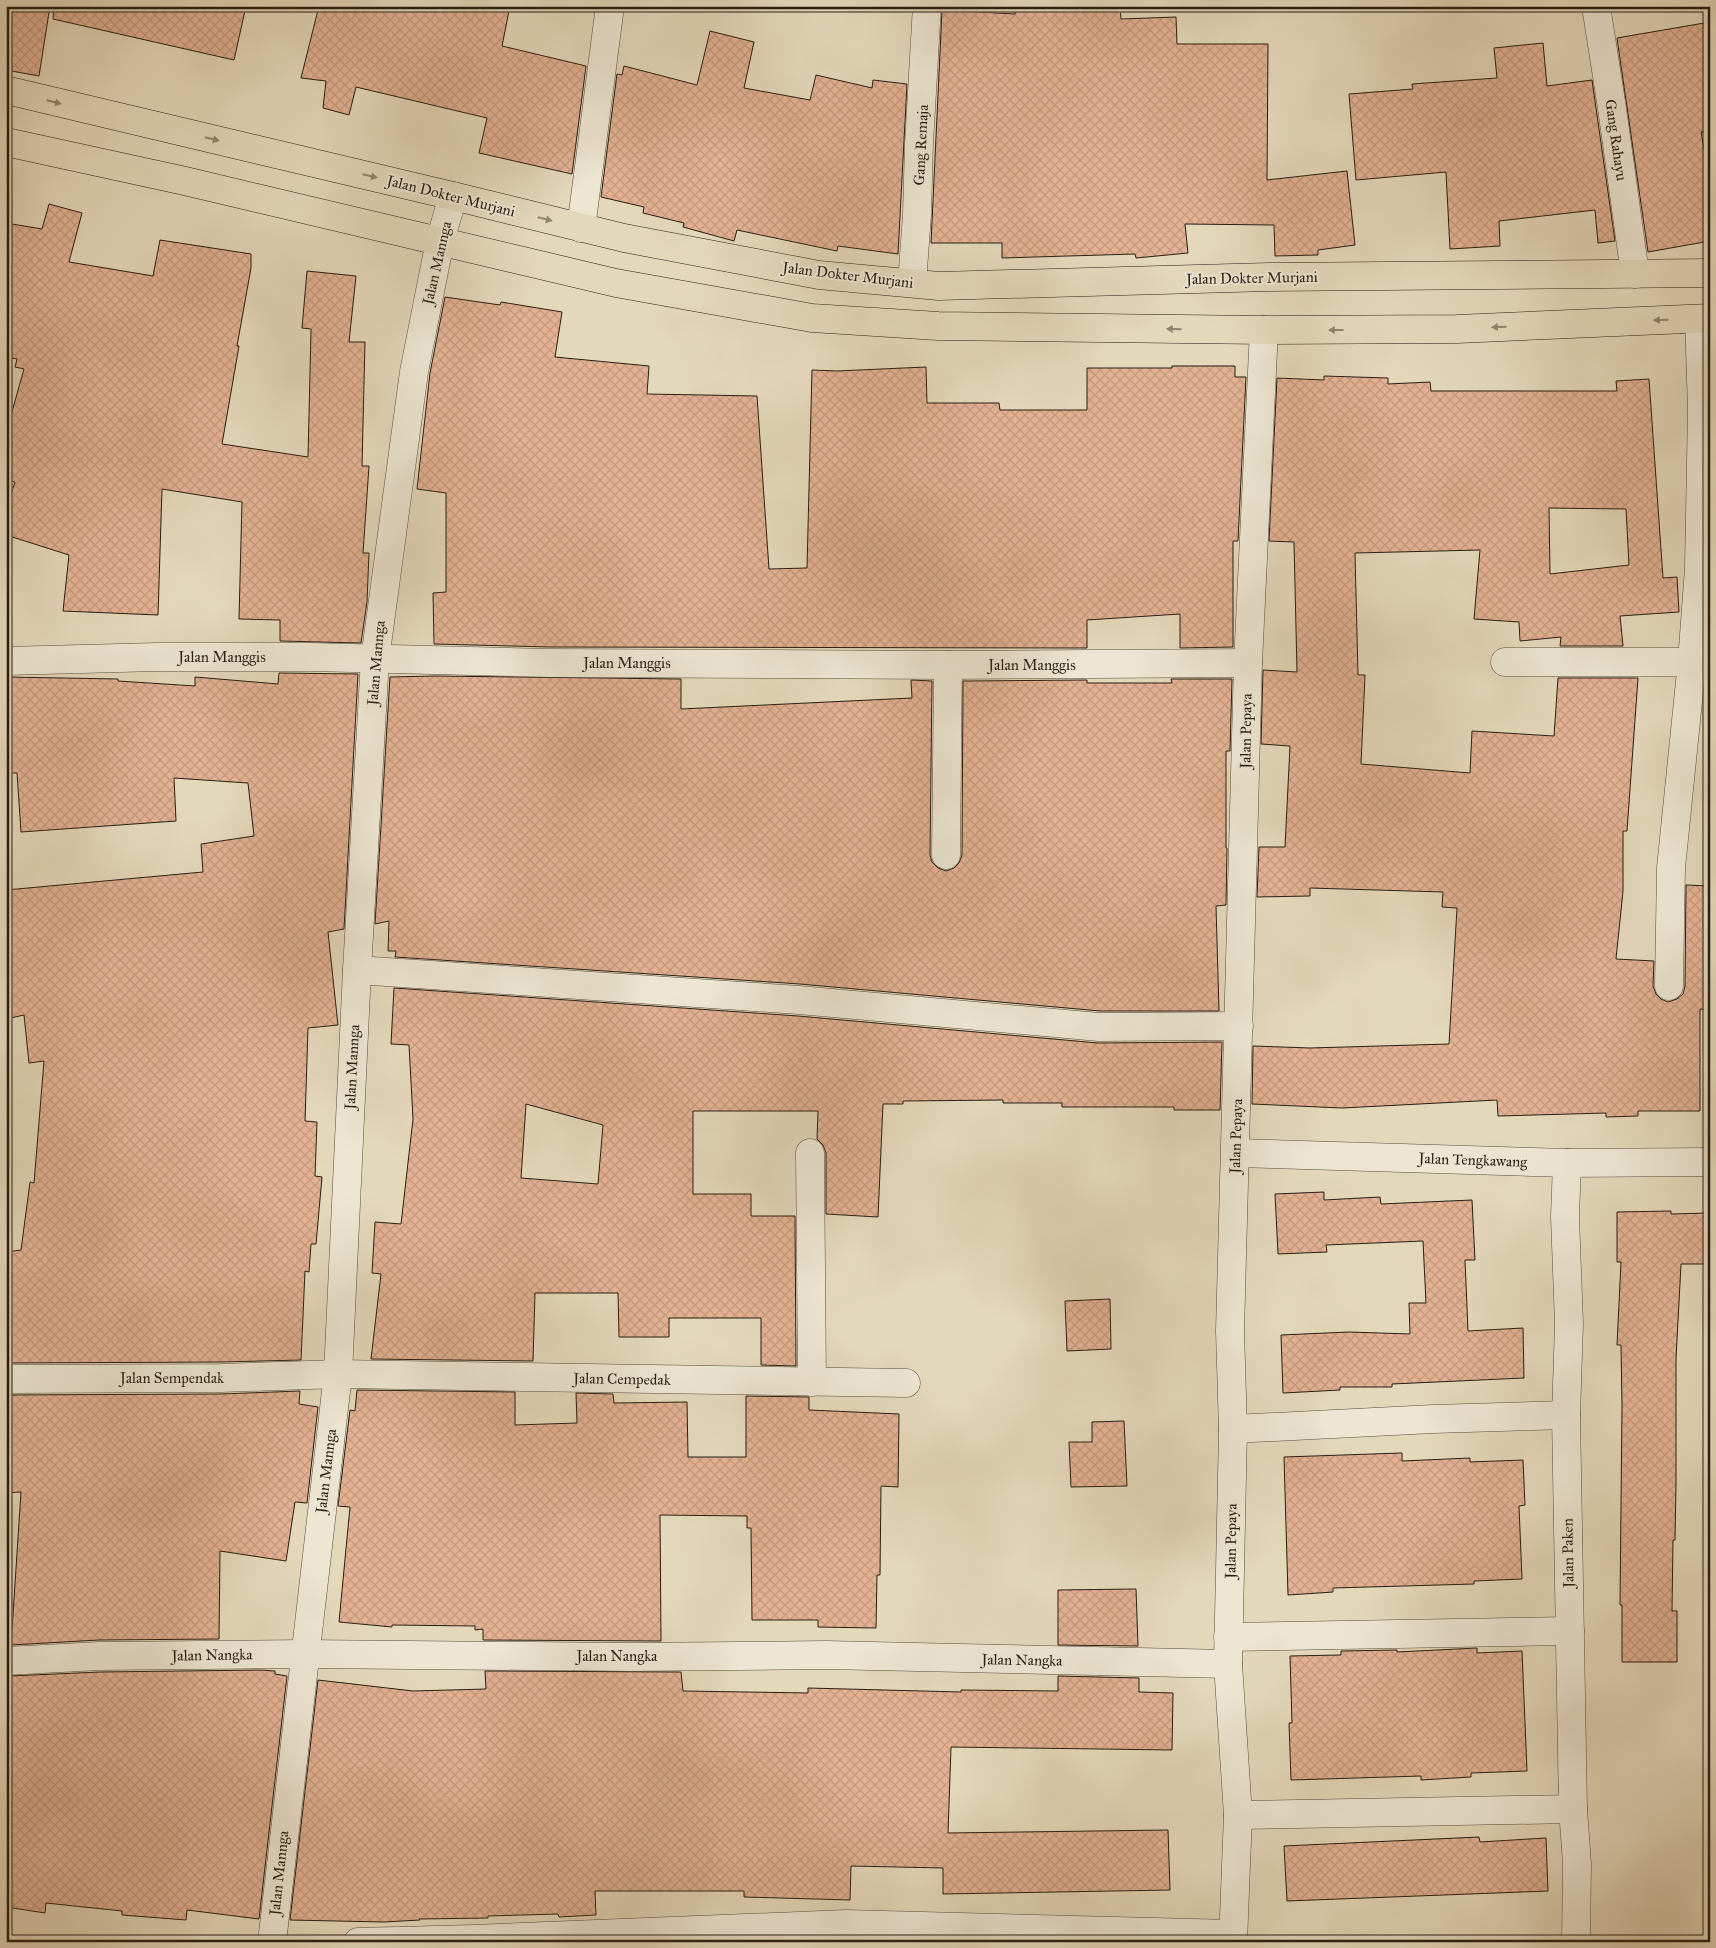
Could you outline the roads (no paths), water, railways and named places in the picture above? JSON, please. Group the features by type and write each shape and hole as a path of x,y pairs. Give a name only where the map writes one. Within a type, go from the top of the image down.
{"main road":[{"name":"Jalan Dokter Murjani","path":"6,90 624,238 819,275 939,286 1269,277 1710,273"},
{"path":"6,142 185,181 616,283 812,318 938,326 1264,330 1456,329 1704,319"}],"street":[{"path":"581,228 610,6"},
{"name":"Gang Remaja","path":"912,283 918,215 919,143 925,70 927,6"},
{"name":"Gang Rahayu","path":"1596,6 1635,274"},
{"name":"Jalan Mannga","path":"272,1942 338,1374 356,970 375,659 414,372 440,241 453,196"},
{"path":"1669,986 1672,868 1701,662 1699,568 1704,319"},
{"name":"Jalan Pepaya","path":"1233,1938 1238,1815 1228,1664 1233,1429 1230,1331 1248,664 1264,330"},
{"name":"Jalan Manggis","path":"6,661 157,657 312,656 550,663 1248,664"},
{"path":"1505,662 1701,662"},
{"path":"946,855 948,665"},
{"path":"356,970 789,999 1099,1027 1239,1026"},
{"path":"810,1153 812,1382"},
{"name":"Jalan Tengkawang","path":"1236,1153 1567,1163 1710,1162"},
{"name":"Jalan Paken","path":"1567,1163 1565,1217 1569,1324 1566,1416 1573,1810 1577,1864 1576,1942"},
{"name":"Jalan Sempendak","path":"6,1379 221,1378 338,1374"},
{"name":"Jalan Cempedak","path":"338,1374 906,1383"},
{"path":"1233,1429 1433,1419 1566,1416"},
{"path":"1228,1636 1570,1631"},
{"name":"Jalan Nangka","path":"6,1661 99,1656 305,1654 630,1657 826,1655 1228,1664"},
{"path":"1238,1815 1573,1810"},
{"path":"358,1942 846,1933 1233,1938"}]}
